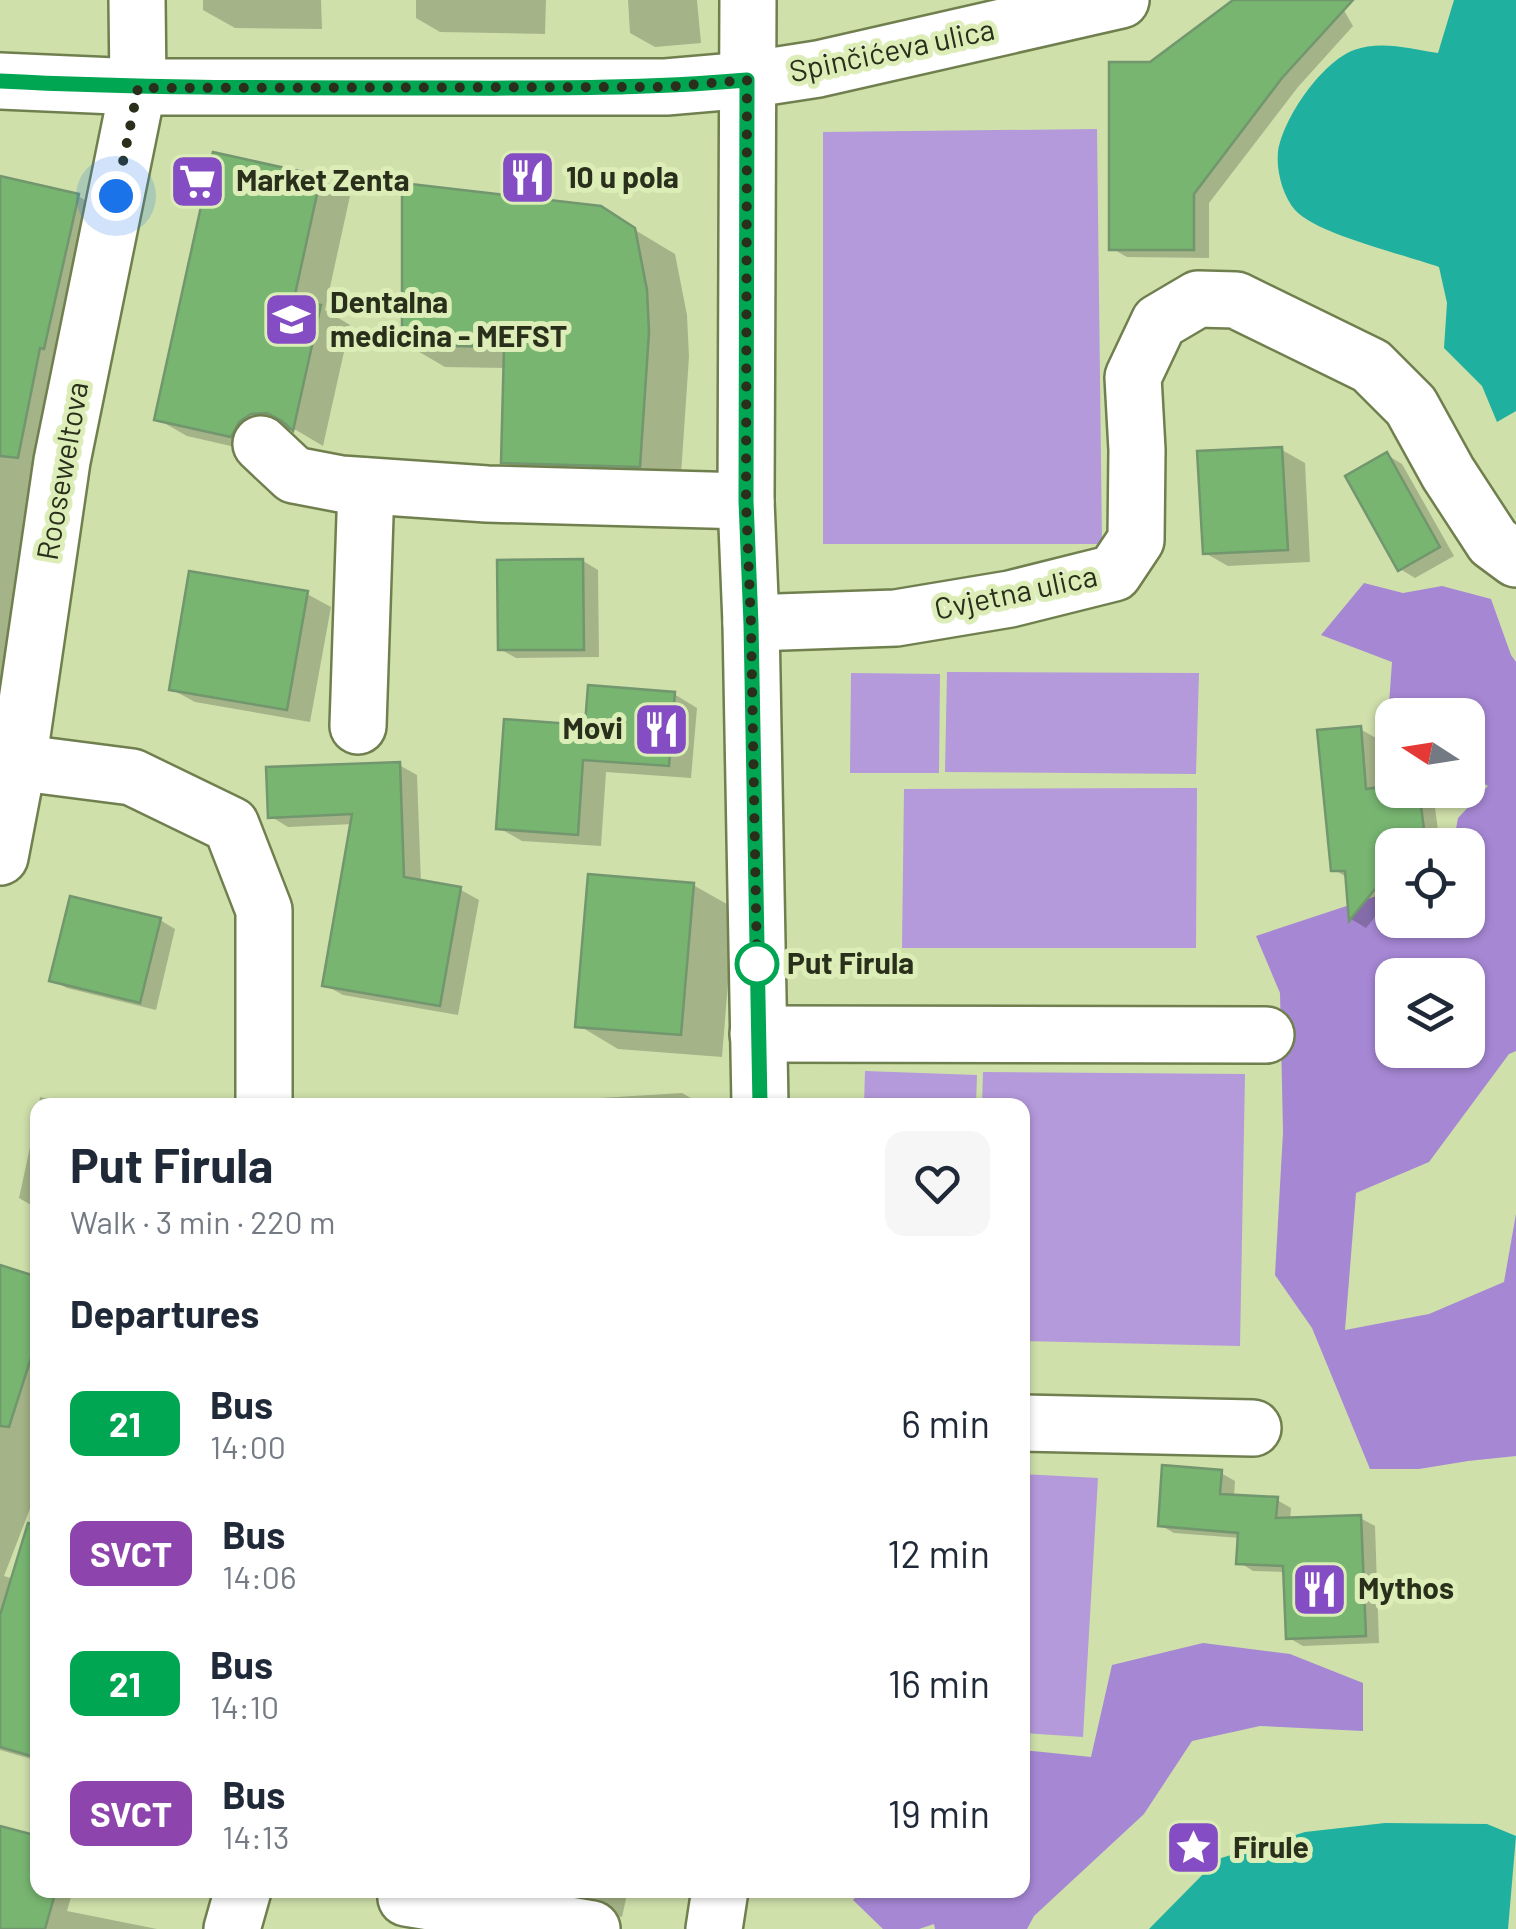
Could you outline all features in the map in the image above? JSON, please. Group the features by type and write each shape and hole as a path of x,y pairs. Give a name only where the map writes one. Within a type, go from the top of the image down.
{"street":[{"name":"Rooseweltova","path":"0,857 9,762 62,462 138,88 137,0"},
{"path":"748,0 746,501 760,1098"},
{"name":"Spinčićeva ulica","path":"0,81 138,88 666,87 818,69 1121,0"},
{"name":"Cvjetna ulica","path":"751,624 896,618 1010,599 1114,573 1136,540 1133,377 1159,322 1198,299 1236,300 1371,366 1410,406 1493,542 1516,559"},
{"path":"260,444 294,475 341,484 487,494 746,501"},
{"path":"358,726 366,486"},
{"path":"9,762 132,777 230,826 264,910 264,1098"},
{"path":"758,1034 1266,1036"},
{"path":"1030,1423 1253,1428"},
{"path":"232,1929 241,1898"},
{"path":"406,1898 592,1929"},
{"path":"714,1929 719,1898"}],"shaded area":[{"path":"1097,129 1102,544 823,544 823,132"},
{"path":"1364,583 1403,593 1442,586 1491,599 1516,662 1516,1051 1509,1054 1429,1162 1356,1193 1345,1330 1429,1314 1504,1282 1516,1214 1516,1456 1419,1469 1370,1469 1312,1328 1275,1275 1283,1132 1280,993 1256,936 1375,897 1375,938 1485,938 1485,828 1456,828 1458,818 1467,808 1485,808 1485,698 1389,698 1392,662 1321,635"},
{"path":"947,672 1199,673 1196,774 945,772"},
{"path":"851,673 940,674 939,773 850,773"},
{"path":"1197,788 1196,948 902,948 904,789"},
{"path":"865,1071 977,1075 976,1098 864,1098"},
{"path":"983,1072 1245,1074 1240,1346 1030,1341 1030,1098 982,1098"},
{"path":"1030,1474 1098,1478 1083,1737 1030,1733"},
{"path":"1203,1643 1290,1654 1363,1683 1363,1731 1260,1726 1192,1741 1144,1814 1034,1916 1027,1929 935,1929 934,1924 919,1929 883,1929 853,1900 1030,1898 1030,1751 1091,1757 1112,1665"}],"water":[{"path":"1454,0 1516,0 1516,411 1497,422 1482,386 1444,348 1447,303 1439,267 1341,235 1306,219 1287,198 1278,167 1278,152 1287,123 1329,66 1364,47 1396,46 1438,53"},
{"path":"1385,1823 1487,1824 1516,1836 1508,1929 1149,1929 1218,1859 1305,1832"}],"building":[{"path":"1233,0 1353,0 1282,78 1194,194 1194,250 1109,250 1109,62 1150,62"},
{"path":"213,152 321,176 294,299 321,305 293,431 267,413 251,414 239,422 231,437 154,420"},
{"path":"0,176 79,194 44,349 40,348 18,458 0,456"},
{"path":"402,183 601,206 635,228 647,290 649,332 640,467 501,463 504,347 402,345"},
{"path":"1282,447 1288,550 1203,554 1197,451"},
{"path":"1387,452 1440,547 1398,571 1345,476"},
{"path":"583,559 584,650 498,650 497,560"},
{"path":"189,571 308,591 287,710 169,690"},
{"path":"588,685 675,692 669,766 583,760 578,835 496,829 504,719 585,725"},
{"path":"1361,726 1366,789 1375,788 1375,808 1421,808 1424,828 1375,828 1375,889 1349,921 1345,871 1331,871 1317,730"},
{"path":"400,762 404,877 461,887 440,1006 322,986 352,814 268,818 266,767"},
{"path":"588,874 694,883 681,1035 575,1027"},
{"path":"70,896 161,918 140,1003 49,981"},
{"path":"0,1265 30,1274 30,1361 9,1427 0,1426"},
{"path":"1162,1465 1222,1470 1220,1494 1278,1497 1276,1518 1361,1515 1366,1636 1286,1639 1283,1566 1236,1564 1238,1533 1158,1526"},
{"path":"30,1523 30,1756 0,1747 0,1615"},
{"path":"0,1826 30,1834 30,1898 54,1898 45,1929 0,1929"}],"bus line":[{"name":"21","path":"0,81 138,88 437,88 666,87 747,80 746,501 760,1098"}],"place":[{"name":"10 u pola","path":"527,178"},
{"name":"Market Zenta","path":"197,181"},
{"name":"Dentalna medicina - MEFST","path":"291,320"},
{"name":"Movi","path":"662,729"},
{"name":"Put Firula","path":"757,964"},
{"name":"Mythos","path":"1319,1589"},
{"name":"Firule","path":"1194,1848"}],"route":[{"path":"116,196 138,88 666,87 747,80 746,501 757,964"}]}
